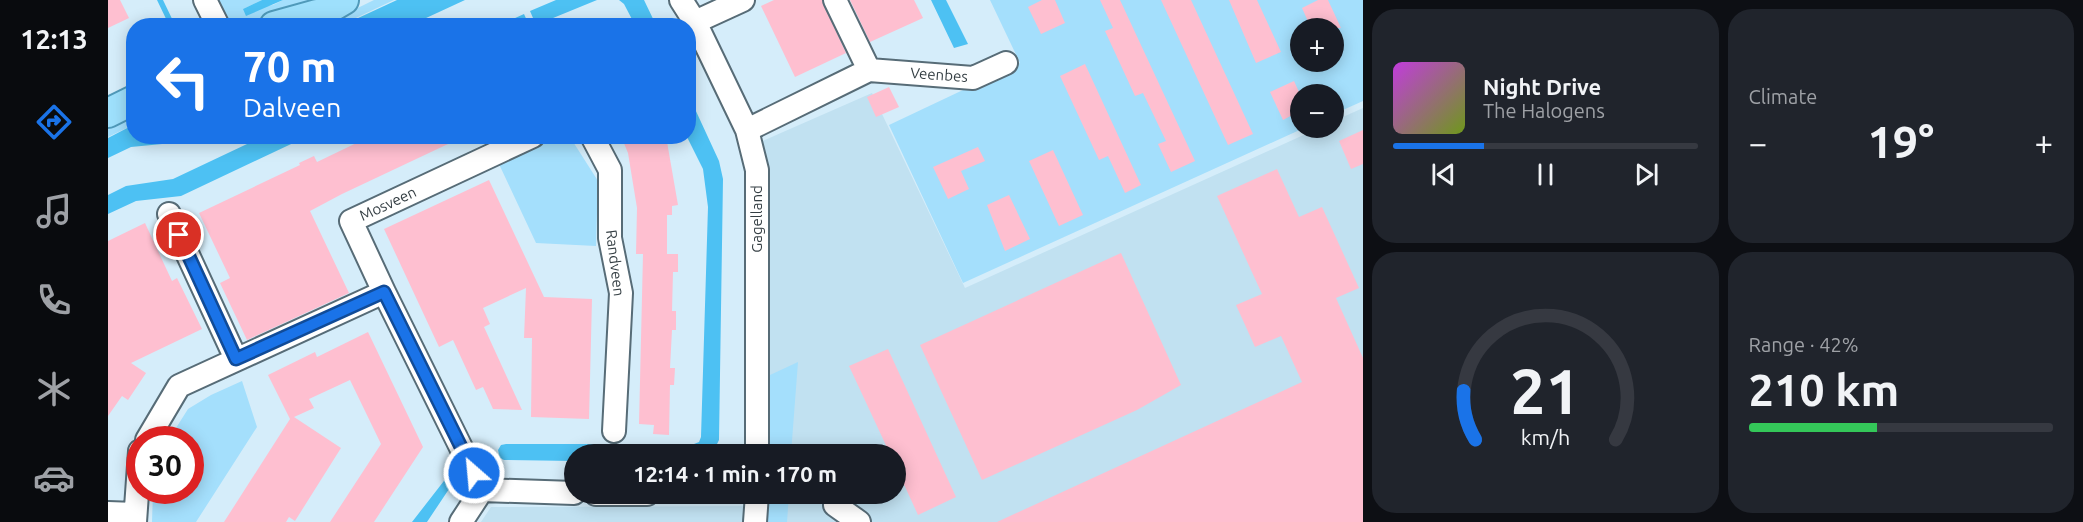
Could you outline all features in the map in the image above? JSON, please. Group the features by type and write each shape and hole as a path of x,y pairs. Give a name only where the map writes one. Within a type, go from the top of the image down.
{"main road":[{"path":"311,18 345,0"},
{"path":"108,113 126,104"}],"street":[{"path":"205,0 214,18"},
{"name":"Gagelland","path":"681,0 692,18"},
{"path":"696,22 743,0"},
{"path":"747,130 869,70 835,0"},
{"name":"Gagelland","path":"696,24 747,130 757,170 757,444"},
{"name":"Veenbes","path":"869,70 973,78 1006,63"},
{"name":"Mosveen","path":"482,490 351,221 516,144"},
{"name":"Randveen","path":"596,144 610,170 610,238 621,293 614,431"},
{"path":"169,214 236,359"},
{"path":"155,426 179,386 384,292"},
{"path":"461,522 482,490 564,493"},
{"path":"755,522 756,504"},
{"path":"836,505 859,522"},
{"path":"108,513 135,518"}],"shaded area":[{"path":"157,0 163,0 172,18 166,18"},
{"path":"217,0 262,0 243,9 273,5 283,0 321,0 277,18 228,18"},
{"path":"262,0 283,0 246,16 243,9"},
{"path":"374,0 394,0 356,18 337,18"},
{"path":"397,0 465,0 426,18 358,18"},
{"path":"556,0 597,0 553,18 533,18 530,11"},
{"path":"619,0 644,0 653,18 631,18 624,4"},
{"path":"931,0 946,0 968,44 954,48"},
{"path":"990,0 1363,0 1363,101 1344,110 1344,84 1290,84 1290,134 963,283 889,125 1020,63"},
{"path":"872,93 965,288 1297,138 1344,138 1344,117 1363,108 1363,522 481,522 491,507 906,504 906,444 766,444 770,351 758,143"},
{"path":"696,111 719,161 723,179 719,440 717,444 694,444 699,442 701,437 708,207 703,169 690,144 696,144"},
{"path":"126,118 126,128 108,137 108,127"},
{"path":"126,129 126,144 162,144 131,147 108,158 108,138"},
{"path":"247,144 291,144 181,196 136,201 108,214 108,195 126,186 173,179"},
{"path":"538,144 574,144 598,181 596,246 536,243 498,162"},
{"path":"798,362 792,444 768,444 770,375"},
{"path":"242,381 257,427 196,522 152,522 153,504 204,504 204,426 177,426 188,409 211,395"},
{"path":"564,444 564,461 504,460 500,458 498,450 501,445"},
{"path":"447,477 452,478 453,483 427,522 412,522"},
{"path":"766,504 788,504 787,522 765,522"}],"building":[{"path":"108,0 120,0 129,18 108,28"},
{"path":"774,0 822,0 846,53 795,77 761,6"},
{"path":"850,0 914,0 923,18 870,42"},
{"path":"1042,0 1055,0 1065,23 1041,34 1028,7"},
{"path":"1100,0 1120,0 1195,161 1171,172 1158,144 1166,141 1143,93 1135,96 1105,31 1113,28"},
{"path":"1161,0 1191,0 1253,134 1228,145"},
{"path":"1229,0 1257,0 1281,52 1256,63"},
{"path":"1318,0 1328,0 1336,18 1306,18 1302,8"},
{"path":"1085,64 1141,185 1125,193 1108,156 1099,160 1060,76"},
{"path":"1294,81 1295,84 1290,84 1290,116 1283,120 1270,92"},
{"path":"889,87 899,107 876,117 867,97"},
{"path":"1363,130 1363,164 1351,169 1339,141"},
{"path":"354,144 448,144 310,211 349,293 247,340 220,283 230,278 199,213 300,165 299,163 314,156 317,162"},
{"path":"624,144 667,144 678,205 672,206 672,215 667,215 667,254 678,254 678,272 673,272 672,311 676,311 676,330 672,330 670,368 675,368 674,385 670,385 669,435 653,434 654,425 639,424 643,254 636,254 637,208 628,153"},
{"path":"978,147 985,161 961,171 969,189 948,199 933,167"},
{"path":"1053,150 1083,215 1059,226 1029,161"},
{"path":"1277,169 1299,217 1322,207 1359,288 1336,298 1363,358 1363,522 997,522 1302,382 1281,336 1255,347 1236,305 1262,294 1217,196"},
{"path":"489,180 544,297 592,299 589,419 531,417 532,338 524,338 526,288 483,308 490,324 484,327 522,410 493,409 483,387 476,390 453,340 439,347 384,229"},
{"path":"1009,195 1030,239 1005,251 987,205"},
{"path":"145,223 172,281 177,278 202,329 131,363 146,373 128,400 122,396 108,416 108,241"},
{"path":"1121,253 1181,385 1137,410 982,480 920,345"},
{"path":"368,332 423,447 374,522 330,522 381,444 350,380 309,399 314,408 294,417 341,448 295,521 289,517 286,522 224,522 290,419 268,375 315,352 317,357"},
{"path":"888,349 956,497 918,515 906,489 906,444 885,444 849,366"}],"route":[{"path":"179,235 236,359 384,292 474,473"}]}
